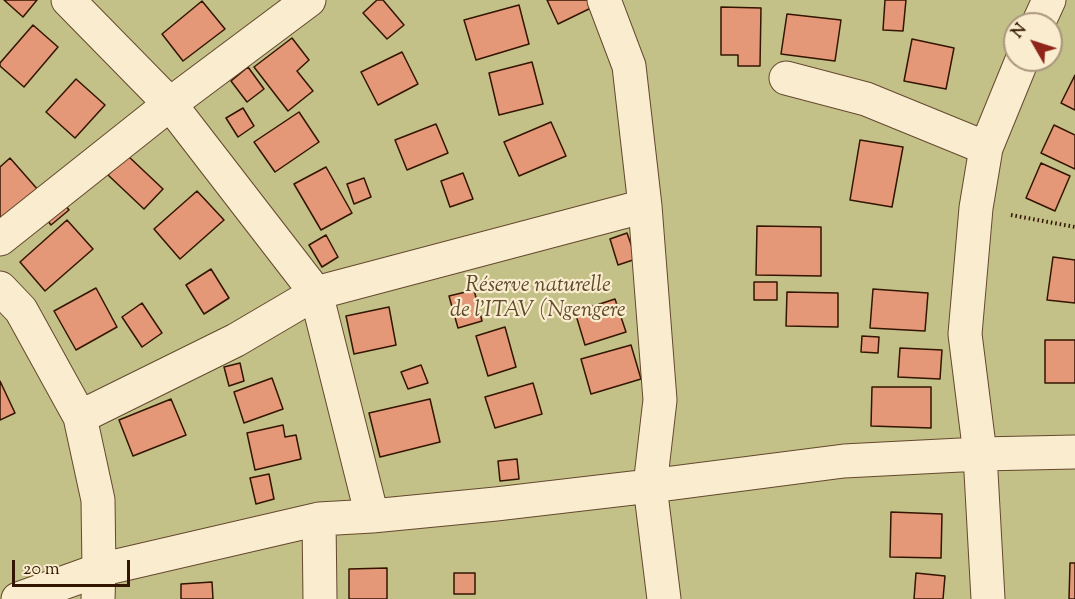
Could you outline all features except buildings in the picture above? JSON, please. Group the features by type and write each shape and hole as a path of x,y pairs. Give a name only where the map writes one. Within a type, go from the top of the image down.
{"street":[{"path":"68,0 170,104 316,293 372,516"},
{"path":"0,239 170,104 309,0"},
{"path":"604,0 629,66 645,206 660,400 650,486 664,599"},
{"path":"988,599 980,454 965,334 976,208 986,148 1017,72"},
{"path":"786,78 866,99 986,148"},
{"path":"80,417 236,340 316,293 645,206"},
{"path":"0,288 21,310 80,417 98,500 99,585"},
{"path":"18,599 99,585 319,519 372,516 650,486 844,461 1075,452"},
{"path":"319,519 320,599"}],"path":[{"path":"976,208 1075,227"}],"green space":[{"name":"Réserve naturelle de l'ITAV (Ngengere","path":"0,0 1075,0 1075,599 0,599"}]}
